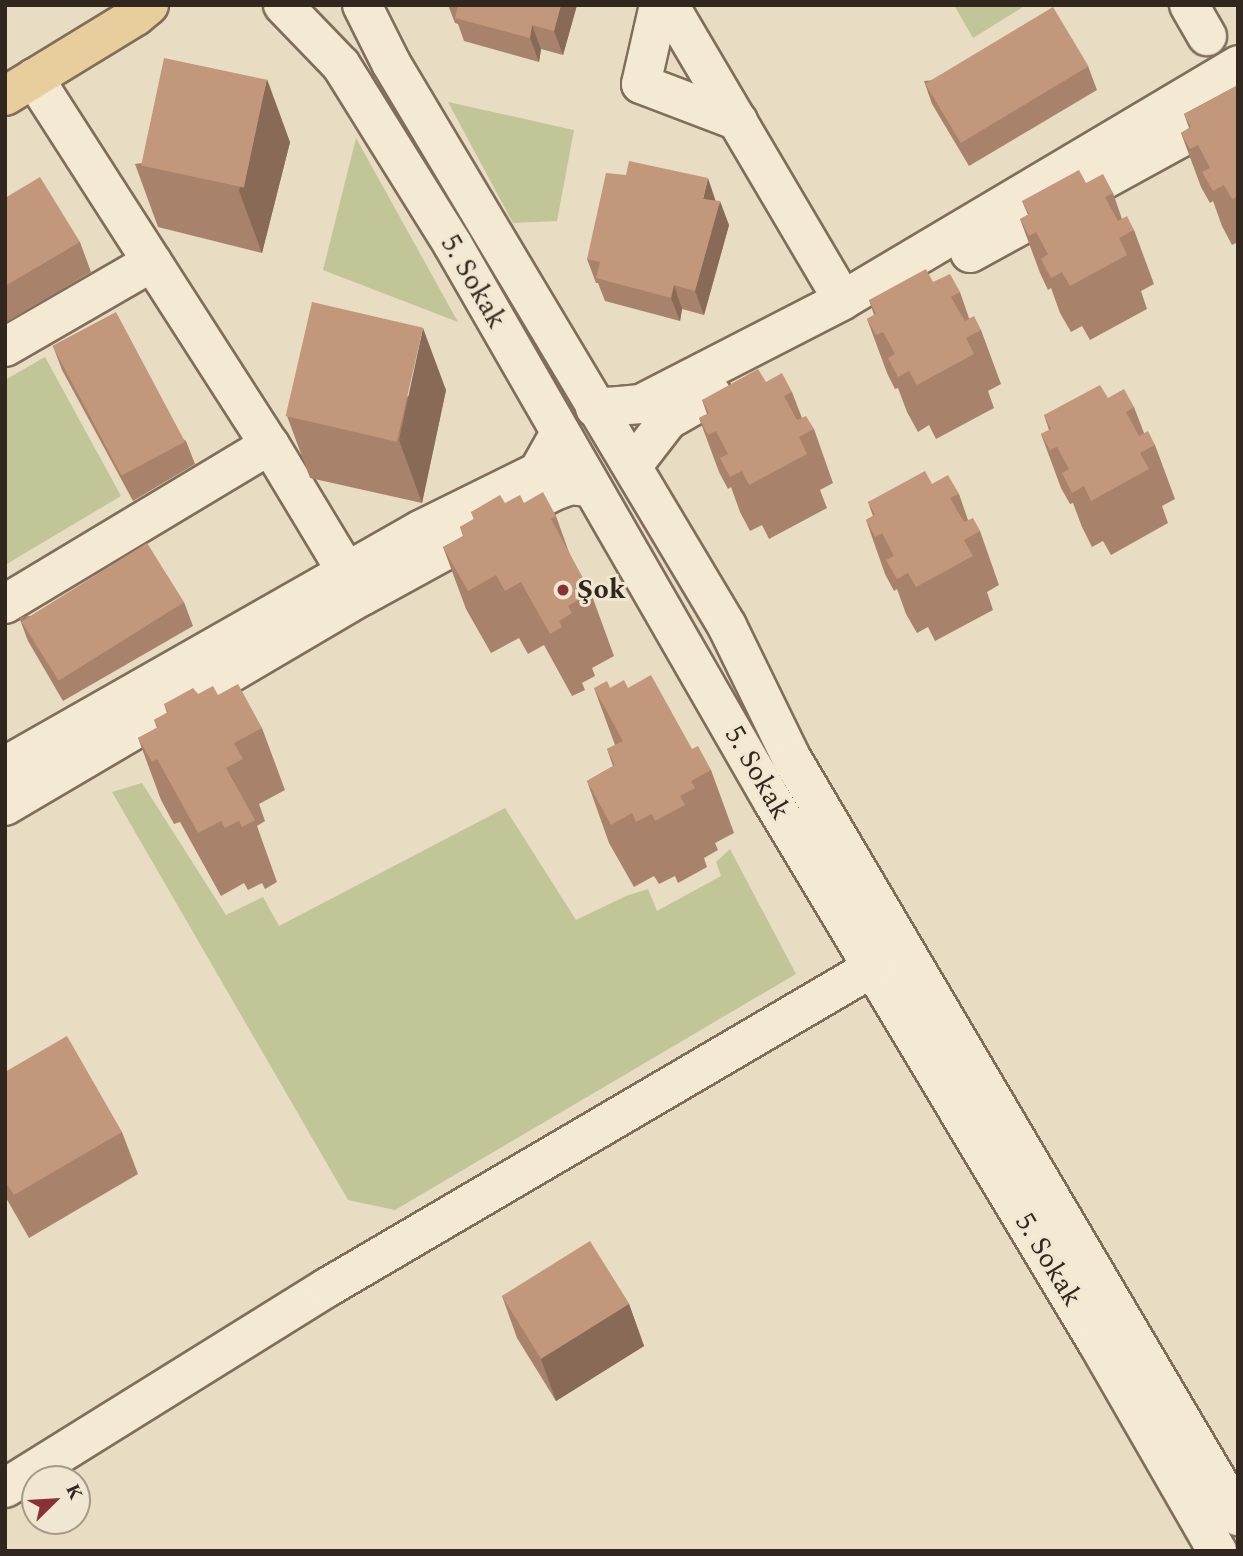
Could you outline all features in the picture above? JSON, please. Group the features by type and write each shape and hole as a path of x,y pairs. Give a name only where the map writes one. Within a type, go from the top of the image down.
{"main road":[{"path":"20,87 136,16 149,5"}],"street":[{"name":"5. Sokak","path":"283,5 341,65 453,245 589,487 872,968 1097,1342 1217,1551"},
{"name":"5. Sokak","path":"362,5 391,63 595,408 634,464 727,625 792,759 1238,1516"},
{"path":"659,5 642,84 738,121"},
{"path":"670,5 843,300"},
{"path":"595,408 641,404 843,300 1238,65"},
{"path":"20,87 152,262 346,571"},
{"path":"634,464 668,419 1238,106"},
{"path":"5,347 152,262"},
{"path":"5,766 420,530 538,472 560,433"},
{"path":"5,604 270,446"},
{"path":"5,806 362,596 552,492 570,485 589,487"},
{"path":"5,1488 328,1287 872,968"}],"green space":[{"path":"954,5 1026,5 973,38"},
{"path":"448,102 574,130 557,221 513,223"},
{"path":"356,138 458,322 323,270"},
{"path":"45,357 121,496 5,565 5,380"},
{"path":"142,783 226,915 263,897 279,926 505,808 576,920 626,896 648,889 657,911 721,876 716,862 730,849 796,974 395,1210 348,1200 112,792"}],"building":[{"path":"458,5 561,5 554,31 532,25 530,38 455,18"},
{"path":"1053,7 1089,66 961,143 925,84"},
{"path":"164,58 267,80 244,187 141,166"},
{"path":"1238,85 1238,196 1232,199 1224,185 1213,191 1202,172 1210,168 1198,145 1190,149 1181,133 1191,127 1184,114"},
{"path":"629,161 708,178 703,199 720,201 695,291 674,285 671,298 596,278 600,262 587,259 606,173 626,175"},
{"path":"1079,170 1086,183 1103,174 1113,193 1105,197 1118,221 1127,216 1134,230 1119,238 1127,255 1070,286 1062,272 1051,278 1041,259 1048,254 1036,232 1029,236 1020,219 1029,214 1022,201"},
{"path":"40,177 80,242 5,286 5,198"},
{"path":"926,269 933,282 950,274 960,292 951,297 965,321 974,316 981,330 966,338 974,354 917,385 909,371 898,377 888,358 895,354 883,332 876,335 867,319 876,314 869,300"},
{"path":"312,302 423,328 397,442 286,416"},
{"path":"116,312 185,442 121,476 52,346"},
{"path":"758,369 766,382 782,373 792,392 784,396 797,420 806,416 814,429 799,437 807,454 749,485 742,471 730,477 720,458 728,454 716,431 708,435 699,418 709,413 702,400"},
{"path":"1100,385 1108,398 1124,389 1134,407 1126,412 1139,436 1148,431 1155,445 1140,453 1149,469 1091,501 1084,486 1072,493 1062,473 1069,469 1057,447 1050,450 1041,434 1051,429 1044,415"},
{"path":"925,471 932,484 948,475 959,494 950,498 964,522 973,518 980,531 964,540 973,556 916,587 908,573 897,579 886,560 894,556 882,533 875,537 866,520 875,515 868,502"},
{"path":"543,492 556,516 551,519 591,593 568,606 572,613 559,621 562,627 550,634 521,582 505,591 496,575 468,591 443,547 464,536 460,527 474,519 471,512 500,495 505,503 520,495 524,503"},
{"path":"147,543 184,602 59,681 21,621"},
{"path":"651,675 692,749 698,746 711,770 691,781 695,788 680,796 685,805 655,821 652,814 636,822 632,813 611,825 587,781 615,765 607,749 623,741 594,688 607,681 610,688 624,680 628,688"},
{"path":"238,684 262,728 234,743 243,759 226,768 255,820 242,827 239,821 225,828 221,821 198,833 157,759 152,762 138,738 158,727 154,720 168,712 164,704 193,688 198,694 213,686 218,695"},
{"path":"67,1036 122,1132 14,1195 5,1181 5,1072"},
{"path":"590,1241 629,1304 541,1359 502,1296"}],"place":[{"name":"Şok","path":"563,590"}]}
